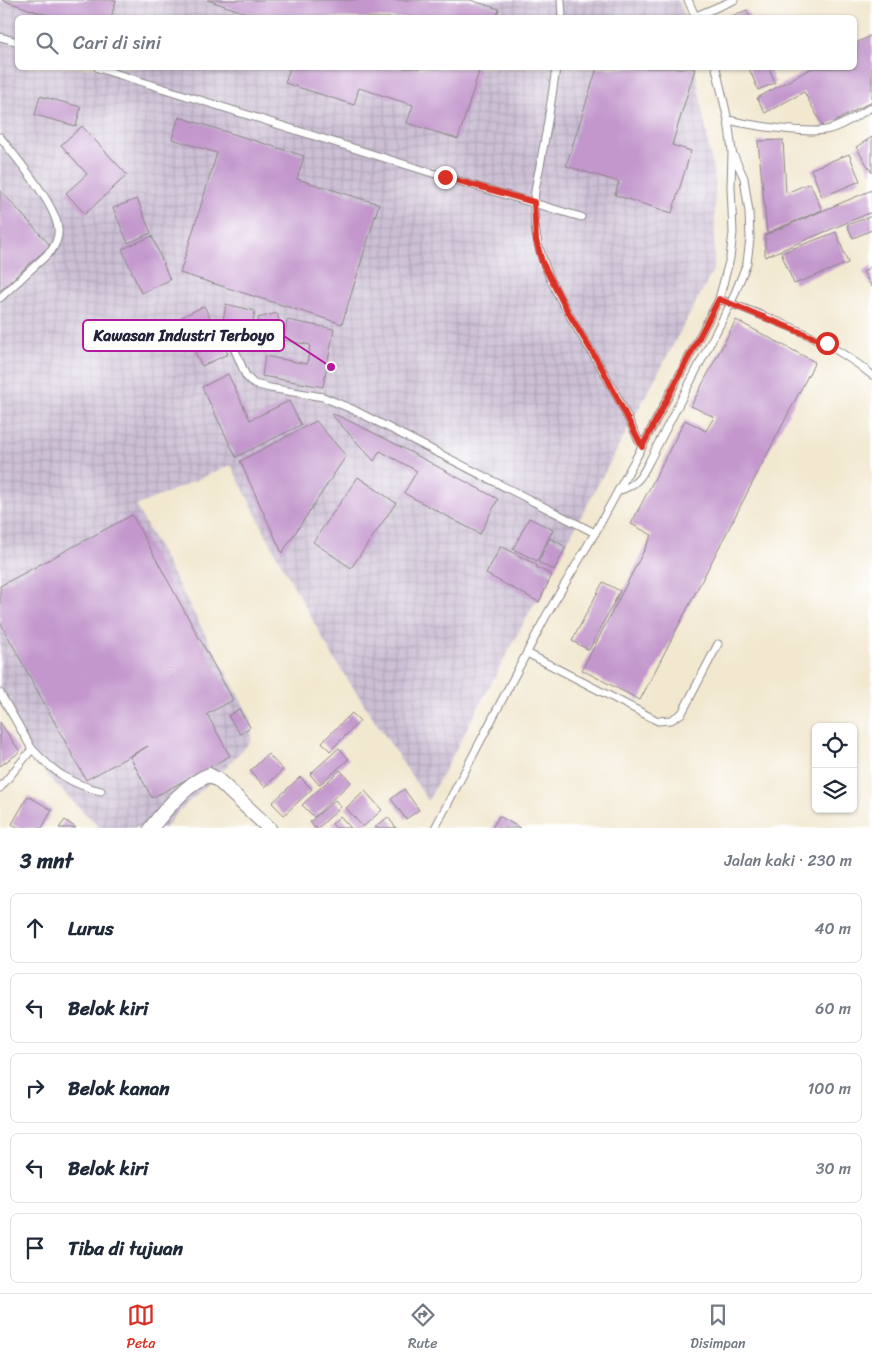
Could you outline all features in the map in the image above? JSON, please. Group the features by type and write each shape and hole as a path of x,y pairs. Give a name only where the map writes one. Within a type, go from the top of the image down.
{"street":[{"path":"151,828 164,812 198,779 209,775 218,780 268,828"}],"lane":[{"path":"561,0 562,15"},
{"path":"688,0 695,15"},
{"path":"700,15 734,0"},
{"path":"0,37 15,41"},
{"path":"104,70 445,177 581,217"},
{"path":"556,70 534,202 536,240 542,262 568,312 603,370 642,447"},
{"path":"435,828 546,616 595,534 719,299 730,258 732,233 732,151 728,120 716,70"},
{"path":"728,120 815,131 830,129 872,107"},
{"path":"0,137 42,192 56,220 58,236 56,244 48,255 0,298"},
{"path":"618,491 631,487 640,478 731,303 747,263 750,239 749,212 744,178 732,151"},
{"path":"719,299 827,343 848,356 872,375"},
{"path":"226,328 246,376 254,384 323,397 354,410 595,534"},
{"path":"527,653 658,721 671,720 682,713 718,644"},
{"path":"0,693 32,749 45,762 66,779 83,787 101,790"},
{"path":"0,788 32,749"}],"shaded area":[{"path":"0,0 678,0 684,15 15,15 15,70 695,70 715,182 714,269 428,801 333,657 277,556 231,465 136,506 252,721 251,741 224,769 177,813 165,828 100,828 49,778 0,704"}],"building":[{"path":"2,0 116,0 112,15 46,15"},
{"path":"207,0 470,0 499,9 497,15 252,15"},
{"path":"747,10 749,15 734,15"},
{"path":"872,35 872,101 824,128 804,92 765,113 757,98 808,70 857,70 857,42"},
{"path":"289,70 479,70 458,139 407,123 413,105 359,88 354,105 285,83"},
{"path":"596,70 695,70 672,145 691,151 672,213 615,195 619,182 566,166"},
{"path":"750,70 770,70 775,83 758,90"},
{"path":"40,96 81,107 76,126 35,115"},
{"path":"179,117 304,156 297,179 379,204 342,324 180,273 217,153 172,139"},
{"path":"82,126 127,175 85,214 66,193 87,174 61,145"},
{"path":"872,137 872,173 856,147"},
{"path":"783,140 786,193 810,183 822,210 767,233 758,141"},
{"path":"849,154 860,181 822,197 811,169"},
{"path":"0,190 50,245 0,291"},
{"path":"872,190 872,212 765,257 765,235"},
{"path":"137,199 151,233 128,243 113,208"},
{"path":"872,216 872,230 853,238 847,225"},
{"path":"836,232 848,263 794,284 781,253"},
{"path":"152,236 170,280 141,293 122,249"},
{"path":"872,266 872,287 863,272"},
{"path":"226,304 255,311 252,326 223,320"},
{"path":"204,306 228,354 202,366 178,319"},
{"path":"277,313 283,336 264,340 258,318"},
{"path":"287,320 334,329 323,387 262,376 265,356 307,364 310,345 284,340"},
{"path":"736,320 815,362 640,700 582,670 652,535 631,524 685,420 706,431 714,417 691,406"},
{"path":"228,374 250,420 289,401 301,425 236,457 202,387"},
{"path":"331,414 386,439 498,499 480,534 404,493 417,471 380,451 374,461"},
{"path":"316,421 346,456 282,553 240,461"},
{"path":"358,477 396,503 351,568 313,542"},
{"path":"132,515 233,700 207,714 230,756 152,798 130,757 148,746 86,780 0,622 0,586"},
{"path":"529,518 553,530 537,561 513,549"},
{"path":"550,538 566,547 554,570 538,562"},
{"path":"501,546 552,575 539,602 486,574"},
{"path":"603,582 620,591 589,650 572,641"},
{"path":"239,709 250,727 240,734 228,716"},
{"path":"352,713 360,721 330,751 322,742"},
{"path":"0,722 20,752 0,766"},
{"path":"339,748 349,759 319,785 310,774"},
{"path":"268,754 283,770 265,787 250,771"},
{"path":"340,770 351,782 314,817 302,805"},
{"path":"300,777 312,789 284,815 272,803"},
{"path":"404,789 419,810 406,819 391,799"},
{"path":"365,791 382,810 363,827 346,808"},
{"path":"28,796 52,810 42,828 19,828 12,824"},
{"path":"335,800 341,807 318,828 315,828 310,822"},
{"path":"340,816 351,828 336,828 332,824"},
{"path":"499,816 520,828 492,828"},
{"path":"388,817 396,828 374,828"},
{"path":"65,820 76,828 59,828"}],"place":[{"name":"Kawasan Industri Terboyo","path":"331,367"}],"route":[{"path":"445,177 534,202 536,240 542,262 580,334 603,370 642,447 719,299 827,343"}]}
